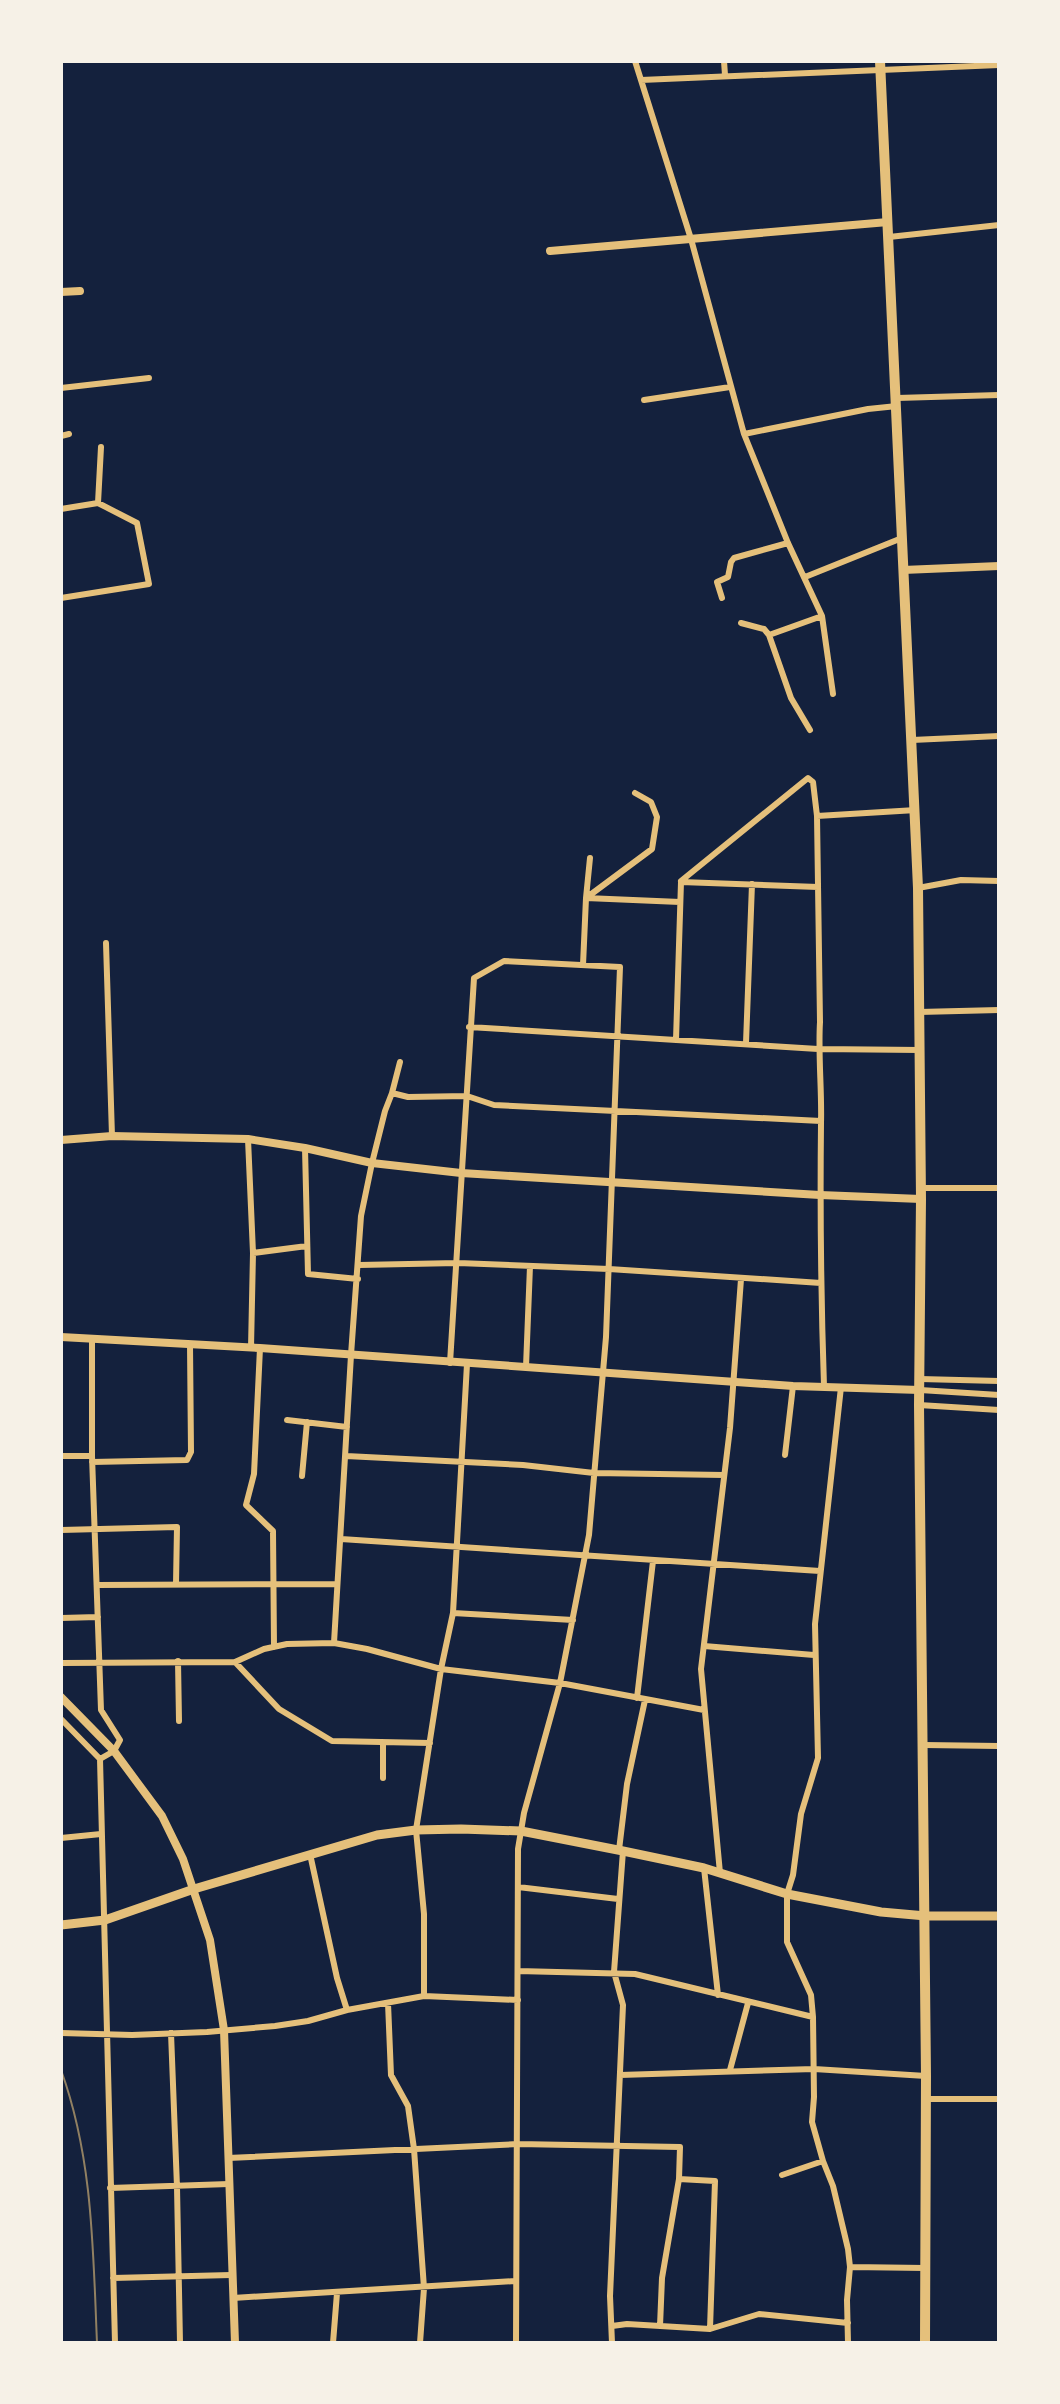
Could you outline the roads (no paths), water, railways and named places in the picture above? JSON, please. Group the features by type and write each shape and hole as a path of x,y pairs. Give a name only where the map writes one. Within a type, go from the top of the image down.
{"highway":[{"path":"880,65 918,888 921,1193 919,1405 926,1916 925,2343"}],"main road":[{"path":"61,1925 105,1920 194,1889 310,1854 377,1835 416,1830 521,1831 704,1868 787,1894 881,1912 926,1916 999,1916"}],"street":[{"path":"635,61 691,239 744,434 788,543 822,617 833,694"},
{"path":"724,61 725,75"},
{"path":"641,80 824,71 867,72 880,65 999,65"},
{"path":"550,251 888,222"},
{"path":"888,237 999,225"},
{"path":"61,292 80,291"},
{"path":"61,388 149,378"},
{"path":"644,400 730,387"},
{"path":"744,434 897,402 999,396"},
{"path":"98,503 102,447"},
{"path":"61,509 98,503 137,523 149,584 61,598"},
{"path":"805,577 902,538"},
{"path":"722,598 717,582 728,577 734,558 788,543"},
{"path":"903,570 999,566"},
{"path":"769,635 822,617"},
{"path":"741,623 764,629 769,635 791,698 810,730"},
{"path":"912,740 999,736"},
{"path":"676,1040 681,882 808,778 813,782 817,816 824,1386"},
{"path":"586,898 652,849 657,817 652,802 635,793"},
{"path":"817,816 916,810"},
{"path":"583,965 590,858"},
{"path":"918,888 961,880 999,881"},
{"path":"681,882 818,887"},
{"path":"746,1043 752,884"},
{"path":"586,898 680,902"},
{"path":"106,943 112,1136"},
{"path":"450,1363 474,978 504,961 620,967 609,1269 589,1535 560,1683 518,1849 516,2343"},
{"path":"919,1012 999,1010"},
{"path":"469,1027 818,1049 920,1050"},
{"path":"334,1643 361,1216 385,1111 393,1093 400,1062"},
{"path":"393,1093 408,1097 467,1096 494,1105 821,1121"},
{"path":"61,1140 112,1136 248,1139 305,1147 372,1163 461,1172 820,1195 999,1188"},
{"path":"248,1139 256,1348 254,1474 246,1506 273,1531 274,1647"},
{"path":"305,1147 308,1275 358,1279"},
{"path":"253,1253 307,1246"},
{"path":"359,1265 458,1263 609,1269 821,1283"},
{"path":"526,1367 530,1266"},
{"path":"720,1873 701,1669 734,1382 741,1279"},
{"path":"61,1337 793,1386 999,1395"},
{"path":"92,1339 92,1459 101,1710 120,1740 114,1751 100,1759"},
{"path":"61,1456 187,1460 191,1452 190,1345"},
{"path":"424,1996 424,1914 416,1830 441,1668 453,1613 467,1364"},
{"path":"920,1378 999,1381"},
{"path":"785,1455 793,1386"},
{"path":"841,1387 820,1571 814,1655 818,1758 801,1814 793,1875 787,1894 787,1942 811,1995 814,2069 812,2122 845,2229 850,2267 848,2343"},
{"path":"919,1405 999,1410"},
{"path":"287,1420 347,1427"},
{"path":"302,1476 307,1422"},
{"path":"346,1456 594,1473 724,1475"},
{"path":"61,1530 95,1527 177,1527 176,1584"},
{"path":"341,1539 820,1571"},
{"path":"612,2343 610,2296 623,2005 614,1972 627,1784 641,1699 653,1561"},
{"path":"97,1585 337,1584"},
{"path":"453,1613 573,1620"},
{"path":"61,1618 98,1617"},
{"path":"61,1663 235,1662 247,1655 274,1647 295,1643 334,1643 367,1648 441,1668 560,1683 704,1710"},
{"path":"704,1646 814,1655"},
{"path":"178,1661 178,1721"},
{"path":"235,1662 279,1709 332,1741 430,1744"},
{"path":"61,1697 114,1751 162,1816 183,1859 210,1940 224,2030 235,2343"},
{"path":"61,1719 100,1759 115,2343"},
{"path":"383,1743 383,1778"},
{"path":"924,1745 999,1746"},
{"path":"61,1838 101,1834"},
{"path":"310,1854 337,1978 347,2010"},
{"path":"704,1868 718,1995"},
{"path":"518,1887 618,1899"},
{"path":"518,1970 635,1974 813,2017"},
{"path":"61,2033 171,2034 224,2030 309,2021 347,2010 424,1996 518,2000"},
{"path":"388,2003 391,2075 408,2106 414,2149 424,2288 420,2343"},
{"path":"730,2070 748,2003"},
{"path":"171,2034 180,2343"},
{"path":"620,2074 814,2069 926,2076"},
{"path":"926,2099 999,2099"},
{"path":"229,2158 518,2144 680,2147 679,2179 662,2278 660,2326"},
{"path":"782,2175 823,2161"},
{"path":"679,2179 715,2181 710,2329"},
{"path":"110,2188 229,2184"},
{"path":"850,2267 925,2268"},
{"path":"113,2278 231,2274"},
{"path":"233,2298 515,2281"},
{"path":"333,2343 337,2293"},
{"path":"612,2326 710,2329 759,2314 848,2323"}],"tram line":[{"path":"61,2070 80,2137 90,2205 97,2343"}]}
